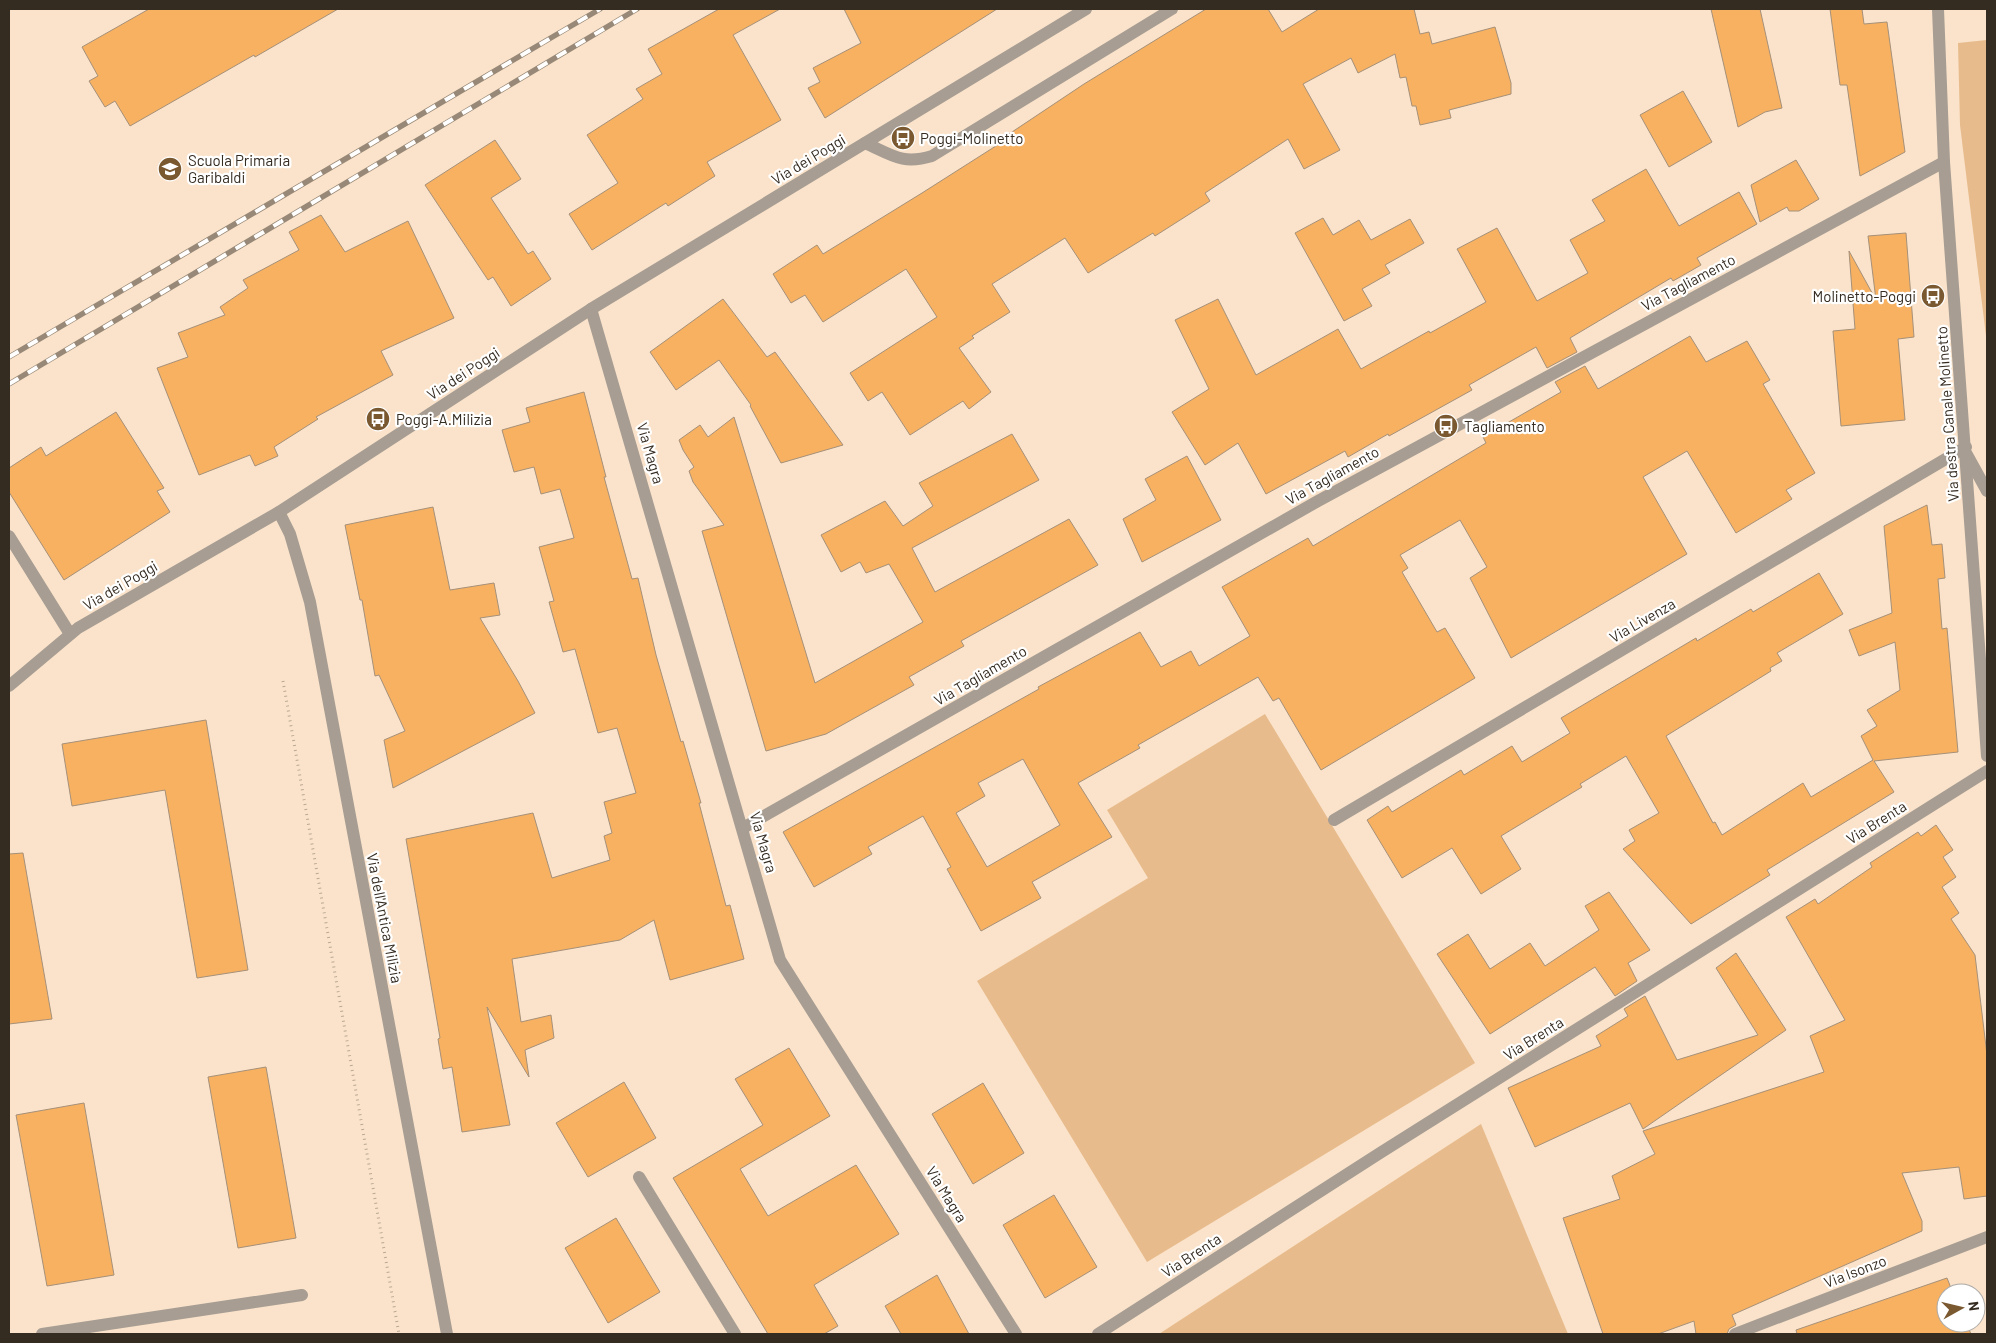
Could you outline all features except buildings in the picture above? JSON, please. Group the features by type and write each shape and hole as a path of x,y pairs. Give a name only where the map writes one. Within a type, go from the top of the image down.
{"street":[{"name":"Via dei Poggi","path":"9,686 70,634 279,512 591,309 1086,9"},
{"name":"Via dei Poggi","path":"866,143 902,160 910,161 932,156 1172,9"},
{"name":"Via destra Canale Molinetto","path":"1938,9 1944,162 1987,756"},
{"name":"Via Tagliamento","path":"742,828 1318,501 1944,162"},
{"name":"Via Magra","path":"591,309 780,960 1016,1334"},
{"path":"1966,450 1987,491"},
{"name":"Via Livenza","path":"1334,820 1966,450"},
{"name":"Via dell'Antica Milizia","path":"279,512 290,534 310,602 447,1334"},
{"path":"9,536 70,634"},
{"name":"Via Brenta","path":"1098,1334 1406,1137 1987,771"},
{"path":"639,1176 735,1334"},
{"name":"Via Isonzo","path":"1735,1334 1987,1238"},
{"path":"42,1334 302,1295"}],"path":[{"path":"283,681 399,1334"}],"shaded area":[{"path":"1987,40 1987,344 1960,125 1958,43"},
{"path":"1265,714 1475,1063 1147,1262 977,981 1148,878 1107,810"},
{"path":"1481,1124 1568,1334 1159,1334"}],"railway":[{"path":"9,357 600,9"},
{"path":"9,384 637,9"}],"place":[{"name":"Poggi-Molinetto","path":"903,138"},
{"name":"Scuola Primaria Garibaldi","path":"170,169"},
{"name":"Molinetto-Poggi","path":"1933,296"},
{"name":"Poggi-A.Milizia","path":"378,419"},
{"name":"Tagliamento","path":"1446,426"}]}
